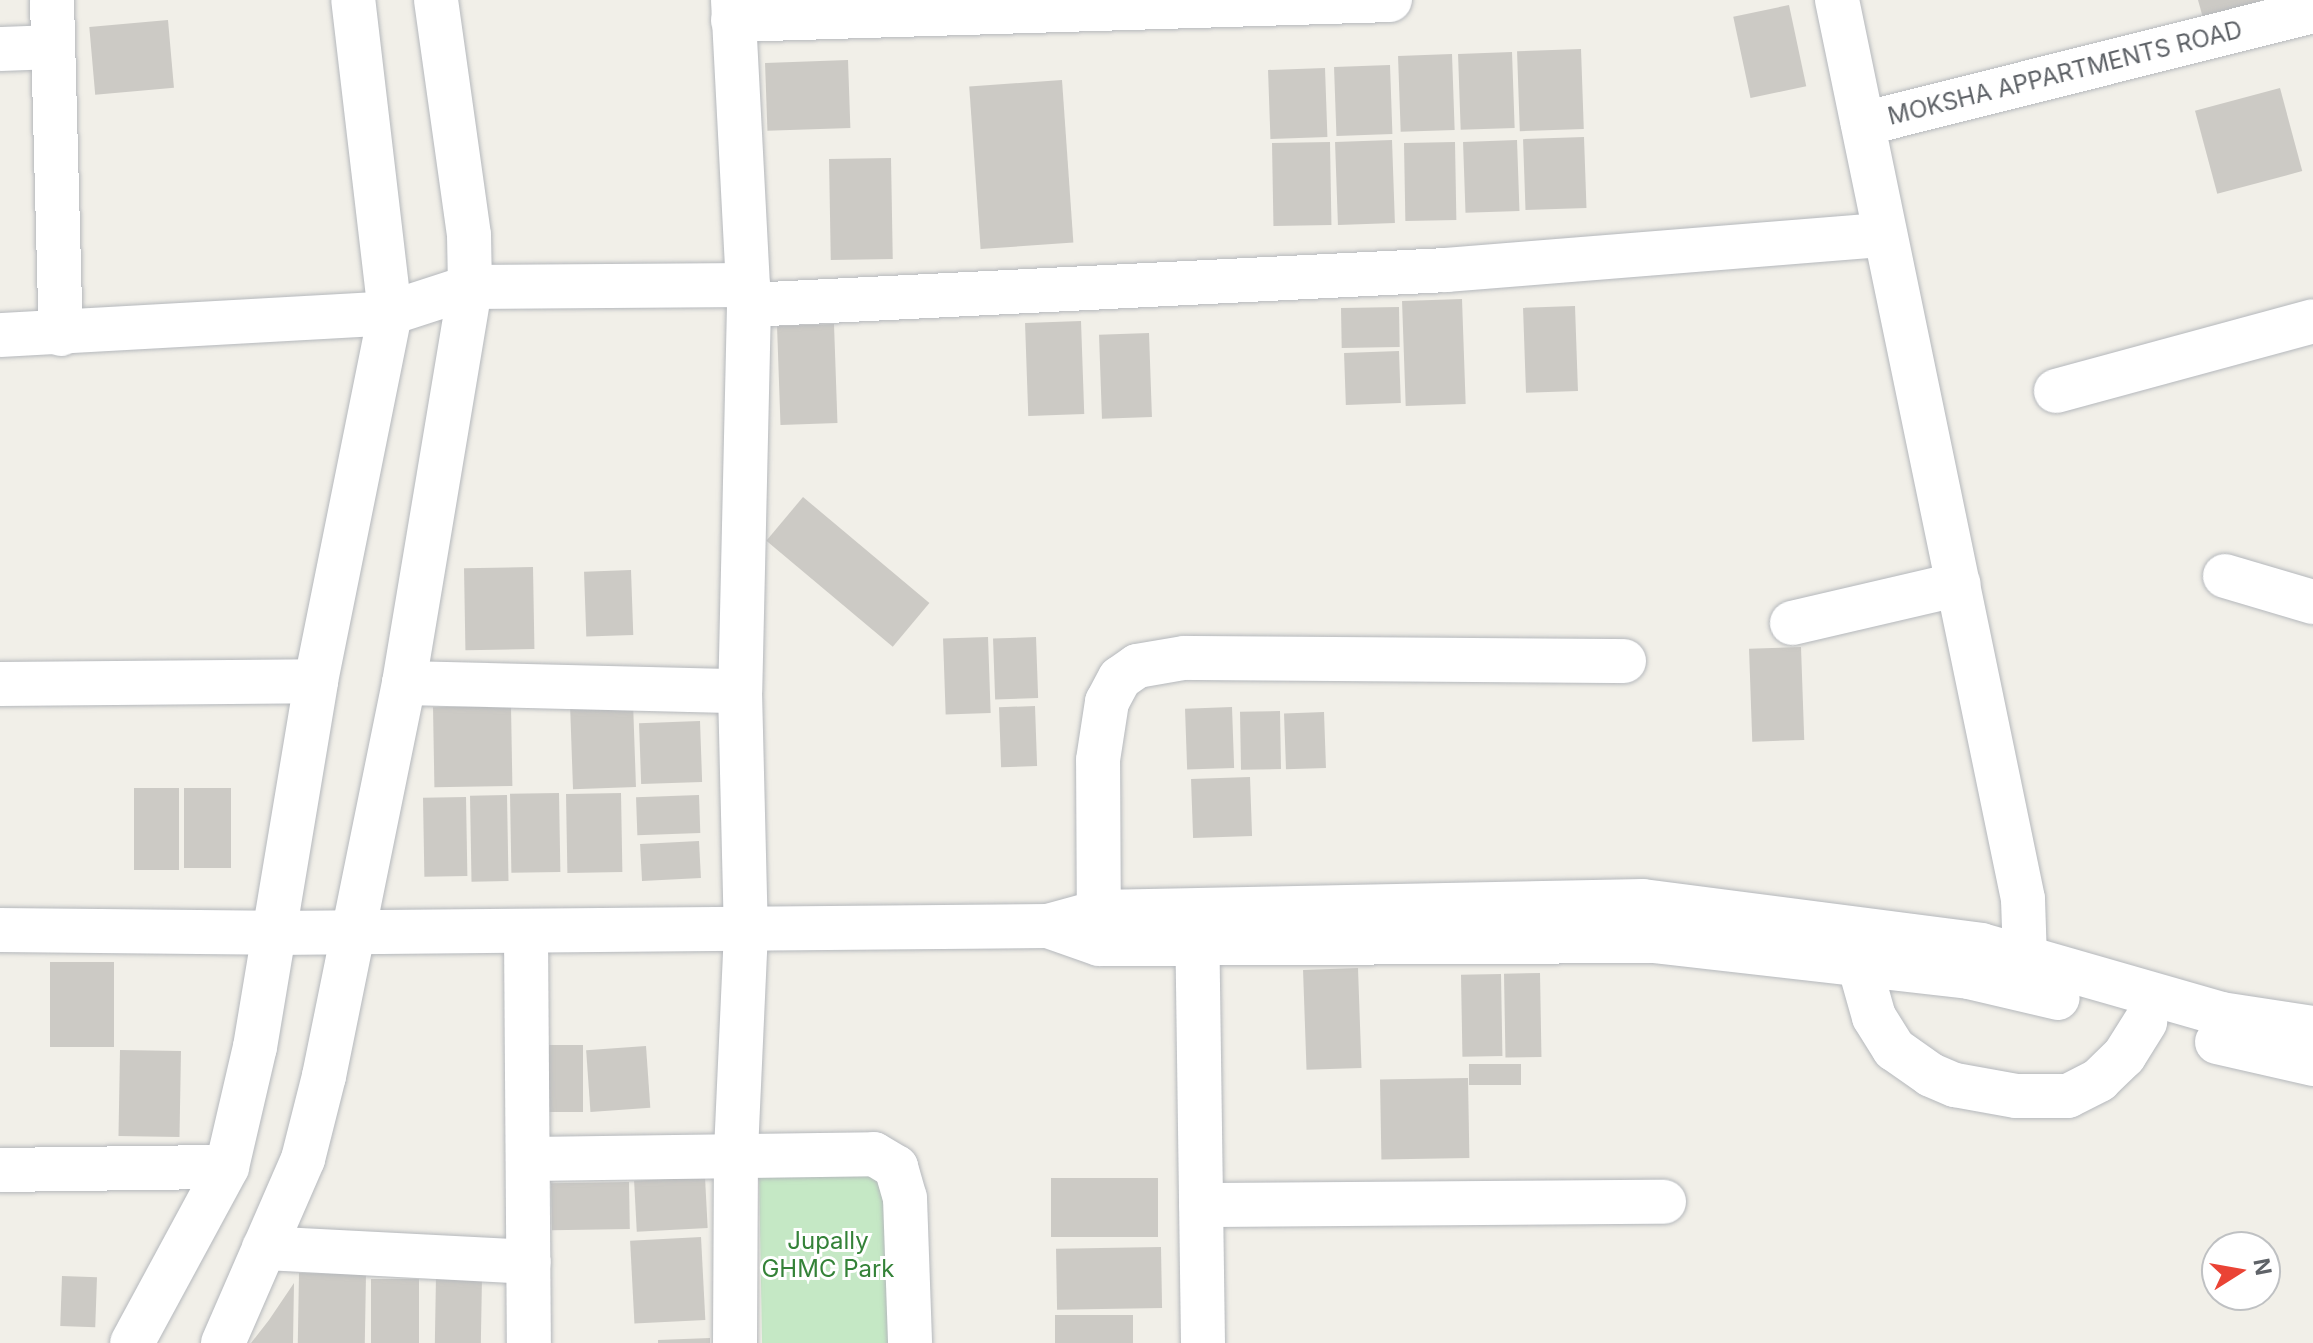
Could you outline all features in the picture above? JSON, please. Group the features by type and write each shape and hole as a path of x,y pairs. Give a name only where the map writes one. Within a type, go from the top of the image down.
{"street":[{"path":"52,0 61,334"},
{"path":"132,1343 227,1167 255,1047 316,681 390,313 353,0"},
{"path":"223,1343 303,1159 354,932 404,683 470,287 469,235 436,0"},
{"path":"735,1343 736,1154 746,931 740,691 748,295 733,10 1390,0"},
{"path":"1837,0 2023,899 2022,972"},
{"name":"MOKSHA APPARTMENTS ROAD","path":"1863,124 2313,11"},
{"path":"0,49 52,47"},
{"path":"0,335 61,334 390,313 470,287 748,295 1446,270 1884,235"},
{"path":"2056,391 2313,321"},
{"path":"2225,576 2313,602"},
{"path":"1792,623 1959,584"},
{"path":"1099,928 1098,760 1107,702 1120,678 1137,666 1184,658 1624,661"},
{"path":"0,684 316,681"},
{"path":"404,683 740,691"},
{"path":"0,930 273,933 1099,928 1643,901 1981,945 2022,972 2145,1022 2313,1064"},
{"path":"1198,925 1653,941 1859,964 2022,972 2221,1014 2313,1028"},
{"path":"1198,925 1203,1343"},
{"path":"526,932 529,1343"},
{"path":"1859,964 1874,1017 1894,1049 1931,1075 1955,1085 2016,1096 2068,1096 2099,1080 2124,1056 2145,1022"},
{"path":"530,1159 874,1154 896,1167 905,1198 910,1343"},
{"path":"0,1170 227,1167"},
{"path":"1201,1205 1664,1202"},
{"path":"264,1248 529,1262"}],"green space":[{"name":"Jupally GHMC Park","path":"894,1166 897,1343 762,1343 759,1168"}],"building":[{"path":"2198,0 2261,0 2261,1 2203,18"},
{"path":"1789,5 1806,86 1751,98 1733,17"},
{"path":"168,20 174,88 95,95 89,27"},
{"path":"1581,49 1584,129 1520,131 1517,51"},
{"path":"1512,52 1515,128 1461,130 1458,54"},
{"path":"1452,54 1455,130 1401,132 1398,56"},
{"path":"848,60 850,128 767,131 765,63"},
{"path":"1390,65 1392,134 1336,136 1334,67"},
{"path":"1325,68 1327,137 1270,139 1268,70"},
{"path":"1062,80 1073,243 981,249 969,86"},
{"path":"2280,88 2302,171 2217,194 2195,111"},
{"path":"1584,137 1586,208 1526,210 1523,139"},
{"path":"1392,140 1395,223 1338,225 1335,142"},
{"path":"1517,140 1519,211 1466,213 1463,142"},
{"path":"1330,142 1331,225 1273,226 1272,143"},
{"path":"1455,142 1456,220 1405,221 1404,143"},
{"path":"891,158 893,259 831,260 829,159"},
{"path":"1462,299 1466,404 1406,406 1402,301"},
{"path":"1575,306 1578,391 1526,393 1523,308"},
{"path":"1399,307 1400,347 1342,348 1341,308"},
{"path":"1081,321 1084,414 1028,416 1025,323"},
{"path":"834,324 837,423 780,425 777,326"},
{"path":"1149,333 1152,417 1102,419 1099,335"},
{"path":"1399,351 1401,403 1346,405 1344,353"},
{"path":"803,497 929,603 893,647 766,541"},
{"path":"533,567 534,649 465,650 464,568"},
{"path":"631,570 633,635 586,637 584,572"},
{"path":"988,637 991,713 946,715 943,639"},
{"path":"1036,637 1038,698 995,699 993,639"},
{"path":"1801,647 1804,740 1752,742 1749,649"},
{"path":"633,702 636,787 573,789 570,704"},
{"path":"511,706 512,786 434,787 433,707"},
{"path":"1035,706 1037,766 1001,767 999,707"},
{"path":"1232,707 1234,768 1187,770 1185,709"},
{"path":"1280,711 1281,769 1241,770 1240,712"},
{"path":"1324,712 1326,768 1286,769 1284,713"},
{"path":"700,721 702,782 641,784 639,723"},
{"path":"1250,777 1252,836 1193,838 1191,779"},
{"path":"134,788 179,788 179,870 134,870"},
{"path":"184,788 231,788 231,868 184,868"},
{"path":"559,793 560,872 511,873 510,794"},
{"path":"621,793 622,872 567,873 566,794"},
{"path":"507,795 509,881 472,882 470,796"},
{"path":"699,795 700,833 637,835 636,797"},
{"path":"466,797 467,876 424,877 423,798"},
{"path":"699,841 701,878 642,881 640,844"},
{"path":"50,962 114,962 114,1047 50,1047"},
{"path":"1358,968 1361,1068 1307,1070 1303,970"},
{"path":"1540,973 1541,1057 1505,1058 1504,974"},
{"path":"1501,974 1502,1056 1462,1057 1461,975"},
{"path":"544,1045 583,1045 583,1112 544,1112"},
{"path":"646,1046 650,1108 590,1112 586,1050"},
{"path":"120,1050 181,1051 179,1137 118,1136"},
{"path":"1469,1064 1521,1064 1521,1085 1469,1085"},
{"path":"1468,1078 1469,1158 1381,1160 1380,1080"},
{"path":"705,1177 708,1228 637,1232 634,1181"},
{"path":"1051,1178 1158,1178 1158,1237 1051,1237"},
{"path":"629,1182 630,1229 552,1230 551,1183"},
{"path":"701,1237 705,1320 634,1324 630,1241"},
{"path":"1161,1247 1162,1308 1057,1310 1056,1249"},
{"path":"299,1273 366,1274 365,1343 298,1343"},
{"path":"62,1276 97,1277 95,1327 60,1326"},
{"path":"436,1276 482,1277 481,1343 435,1343"},
{"path":"371,1279 419,1279 419,1343 371,1343"},
{"path":"294,1283 293,1343 251,1343 269,1320"},
{"path":"1055,1315 1133,1315 1133,1343 1055,1343"},
{"path":"710,1338 710,1343 658,1343 658,1340"}]}
